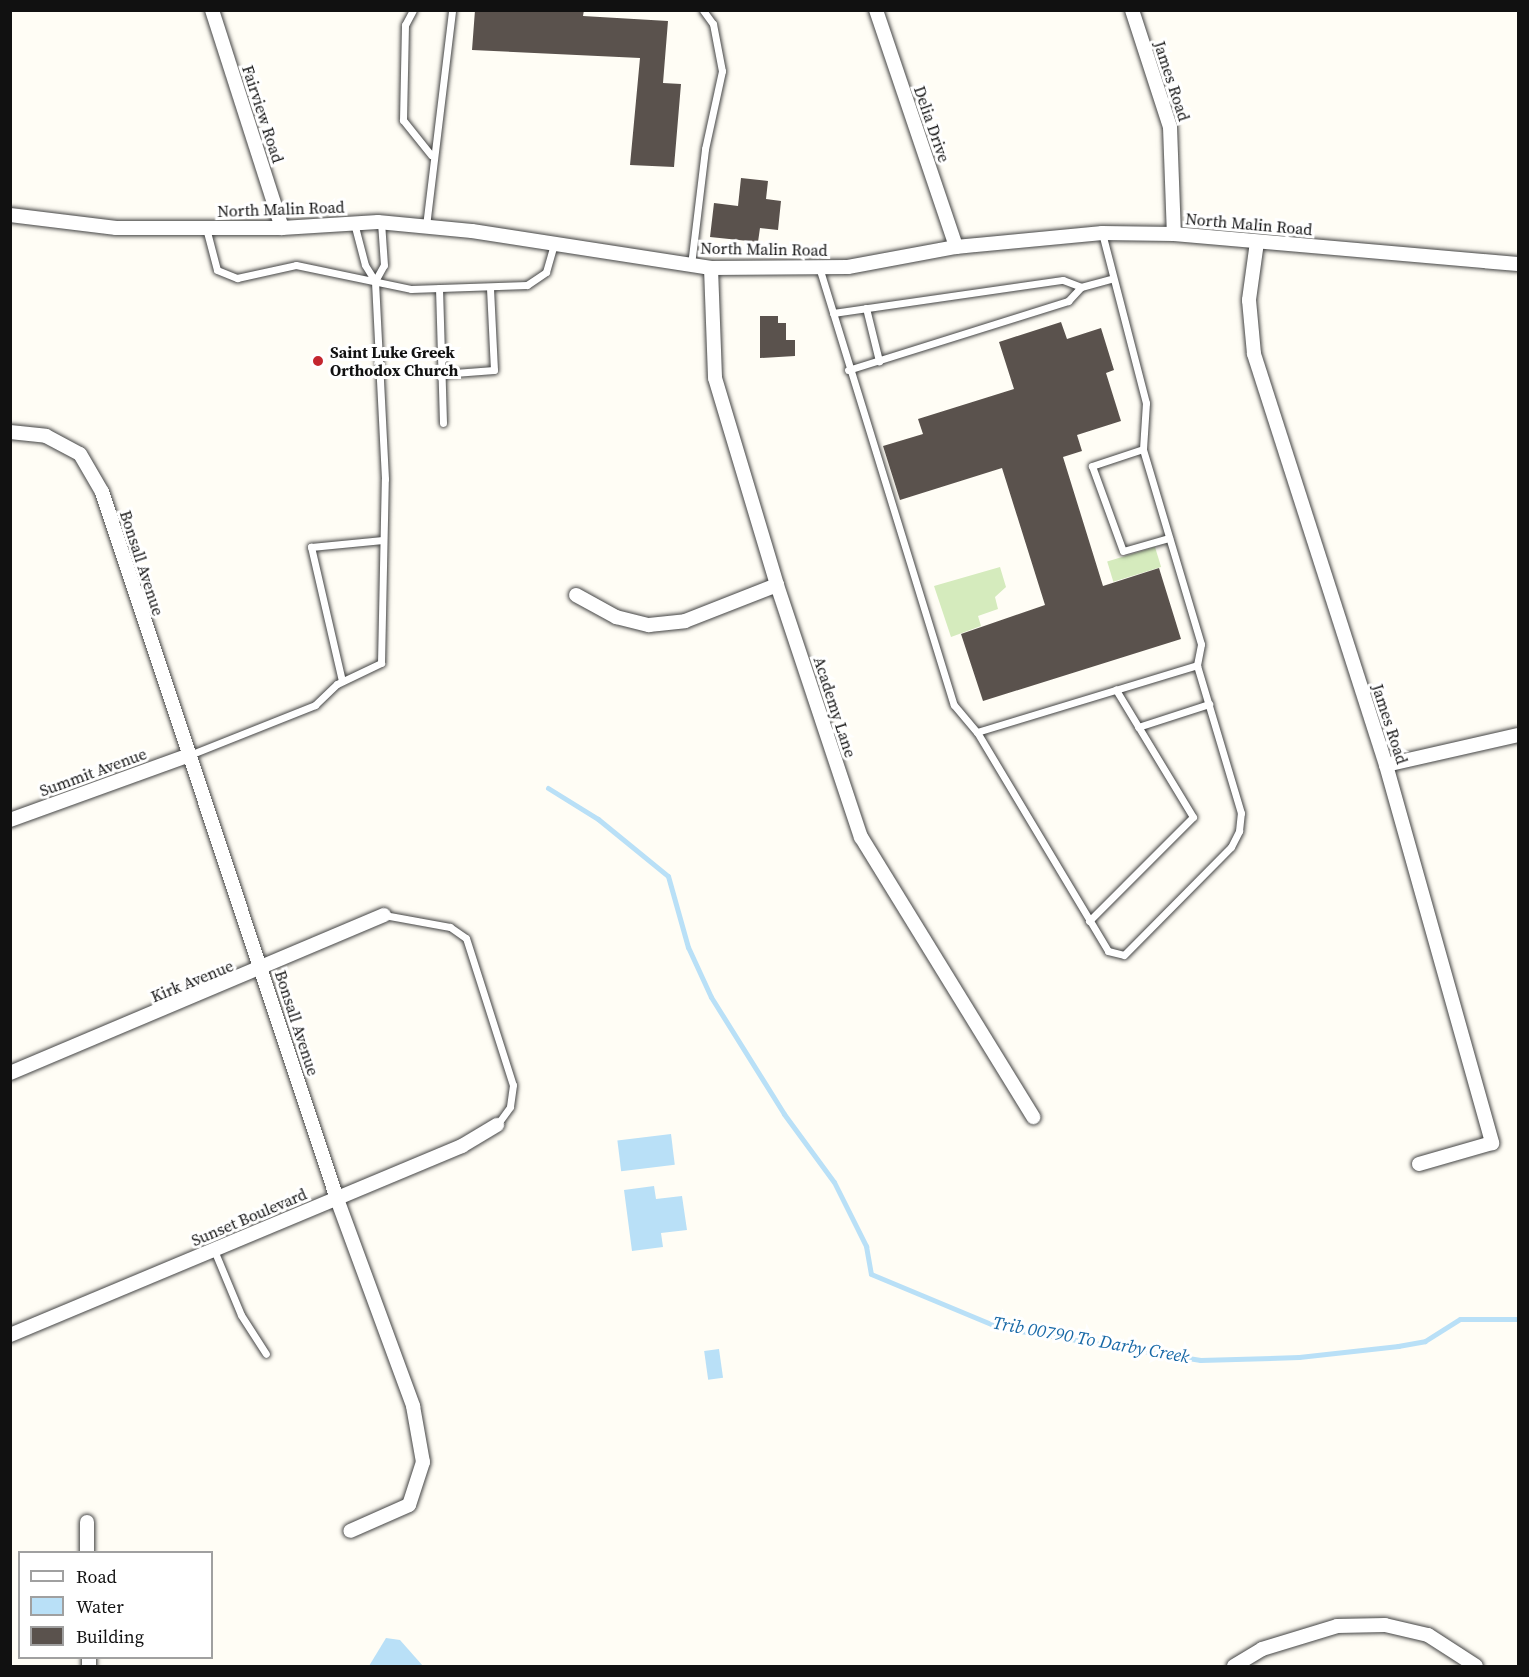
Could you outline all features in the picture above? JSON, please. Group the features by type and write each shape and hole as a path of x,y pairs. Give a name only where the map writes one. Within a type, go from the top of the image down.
{"street":[{"name":"Fairview Road","path":"212,10 282,228"},
{"name":"Delia Drive","path":"876,10 956,248"},
{"name":"James Road","path":"1132,10 1170,127 1174,234"},
{"name":"North Malin Road","path":"10,215 116,228 282,228 381,222 426,226 711,268 848,267 956,248 1102,233 1174,234 1518,264"},
{"name":"James Road","path":"1257,242 1249,300 1254,354 1386,765 1492,1143 1419,1164"},
{"name":"Academy Lane","path":"711,268 716,378 777,585 861,837 1033,1117"},
{"name":"Bonsall Avenue","path":"10,432 46,436 80,454 102,492 187,756 262,970 337,1199 413,1406 423,1462 409,1505 350,1531"},
{"path":"576,595 616,617 650,625 685,621 777,585"},
{"path":"1386,765 1518,735"},
{"name":"Summit Avenue","path":"10,820 187,756"},
{"name":"Kirk Avenue","path":"10,1073 262,970 384,915"},
{"name":"Sunset Boulevard","path":"10,1335 462,1146 497,1125"},
{"path":"87,1522 87,1551"},
{"path":"1234,1666 1262,1649 1337,1626 1385,1624 1428,1635 1476,1666"}],"lane":[{"path":"413,10 405,25 404,120 431,155"},
{"path":"426,226 431,155 441,122 452,10"},
{"path":"691,265 705,149 722,70 713,24 703,10"},
{"path":"375,280 384,265 381,222"},
{"path":"187,756 315,705 342,681 381,663 383,540 375,280 365,265 354,223"},
{"path":"206,228 217,270 237,278 296,265 411,289 527,285 546,272 554,244"},
{"path":"819,267 848,370 954,705 977,732 1108,951 1124,955 1133,950 1230,848 1239,831 1241,813 1197,665 1201,644 1143,449 1146,403 1111,279 1102,233"},
{"path":"833,313 1063,280 1081,286 1111,279"},
{"path":"441,374 494,370 490,286"},
{"path":"848,370 1068,301 1081,286"},
{"path":"439,288 443,423"},
{"path":"866,309 879,360"},
{"path":"1143,449 1092,466 1123,551 1169,538"},
{"path":"342,681 311,547 383,540"},
{"path":"977,732 1197,665"},
{"path":"1089,921 1193,817 1116,690"},
{"path":"1138,727 1209,704"},
{"path":"384,915 450,927 466,938 513,1085 510,1107 497,1125"},
{"path":"214,1250 241,1315 266,1354"}],"green space":[{"path":"1155,547 1161,567 1113,582 1107,562"},
{"path":"1000,567 1006,587 995,597 998,609 978,616 981,626 951,637 934,586"}],"water":[{"path":"671,1134 675,1165 621,1171 617,1141"},
{"path":"654,1186 656,1199 682,1196 687,1230 661,1233 663,1247 632,1251 624,1190"},
{"path":"719,1349 723,1378 708,1380 704,1351"},
{"path":"386,1638 400,1640 423,1666 369,1666"}],"building":[{"path":"475,10 584,10 583,16 668,21 663,83 681,84 674,167 630,165 640,58 472,50"},
{"path":"741,178 768,181 766,199 781,201 778,230 760,228 758,242 710,237 714,203 738,206"},
{"path":"760,316 778,316 778,323 786,323 786,340 795,340 795,356 760,358"},
{"path":"1061,322 1067,339 1101,328 1114,370 1106,373 1121,421 1077,435 1082,451 1063,457 1103,586 1159,568 1181,639 983,701 961,634 1045,605 1002,468 900,500 883,446 923,434 918,419 1014,389 999,342"}],"waterway":[{"name":"Trib 00790 To Darby Creek","path":"548,788 598,819 668,876 688,947 711,997 784,1114 834,1182 866,1246 871,1274 1001,1328 1200,1360 1299,1357 1398,1346 1425,1341 1460,1319 1518,1319"}],"place":[{"name":"Saint Luke Greek Orthodox Church","path":"318,361"}]}
